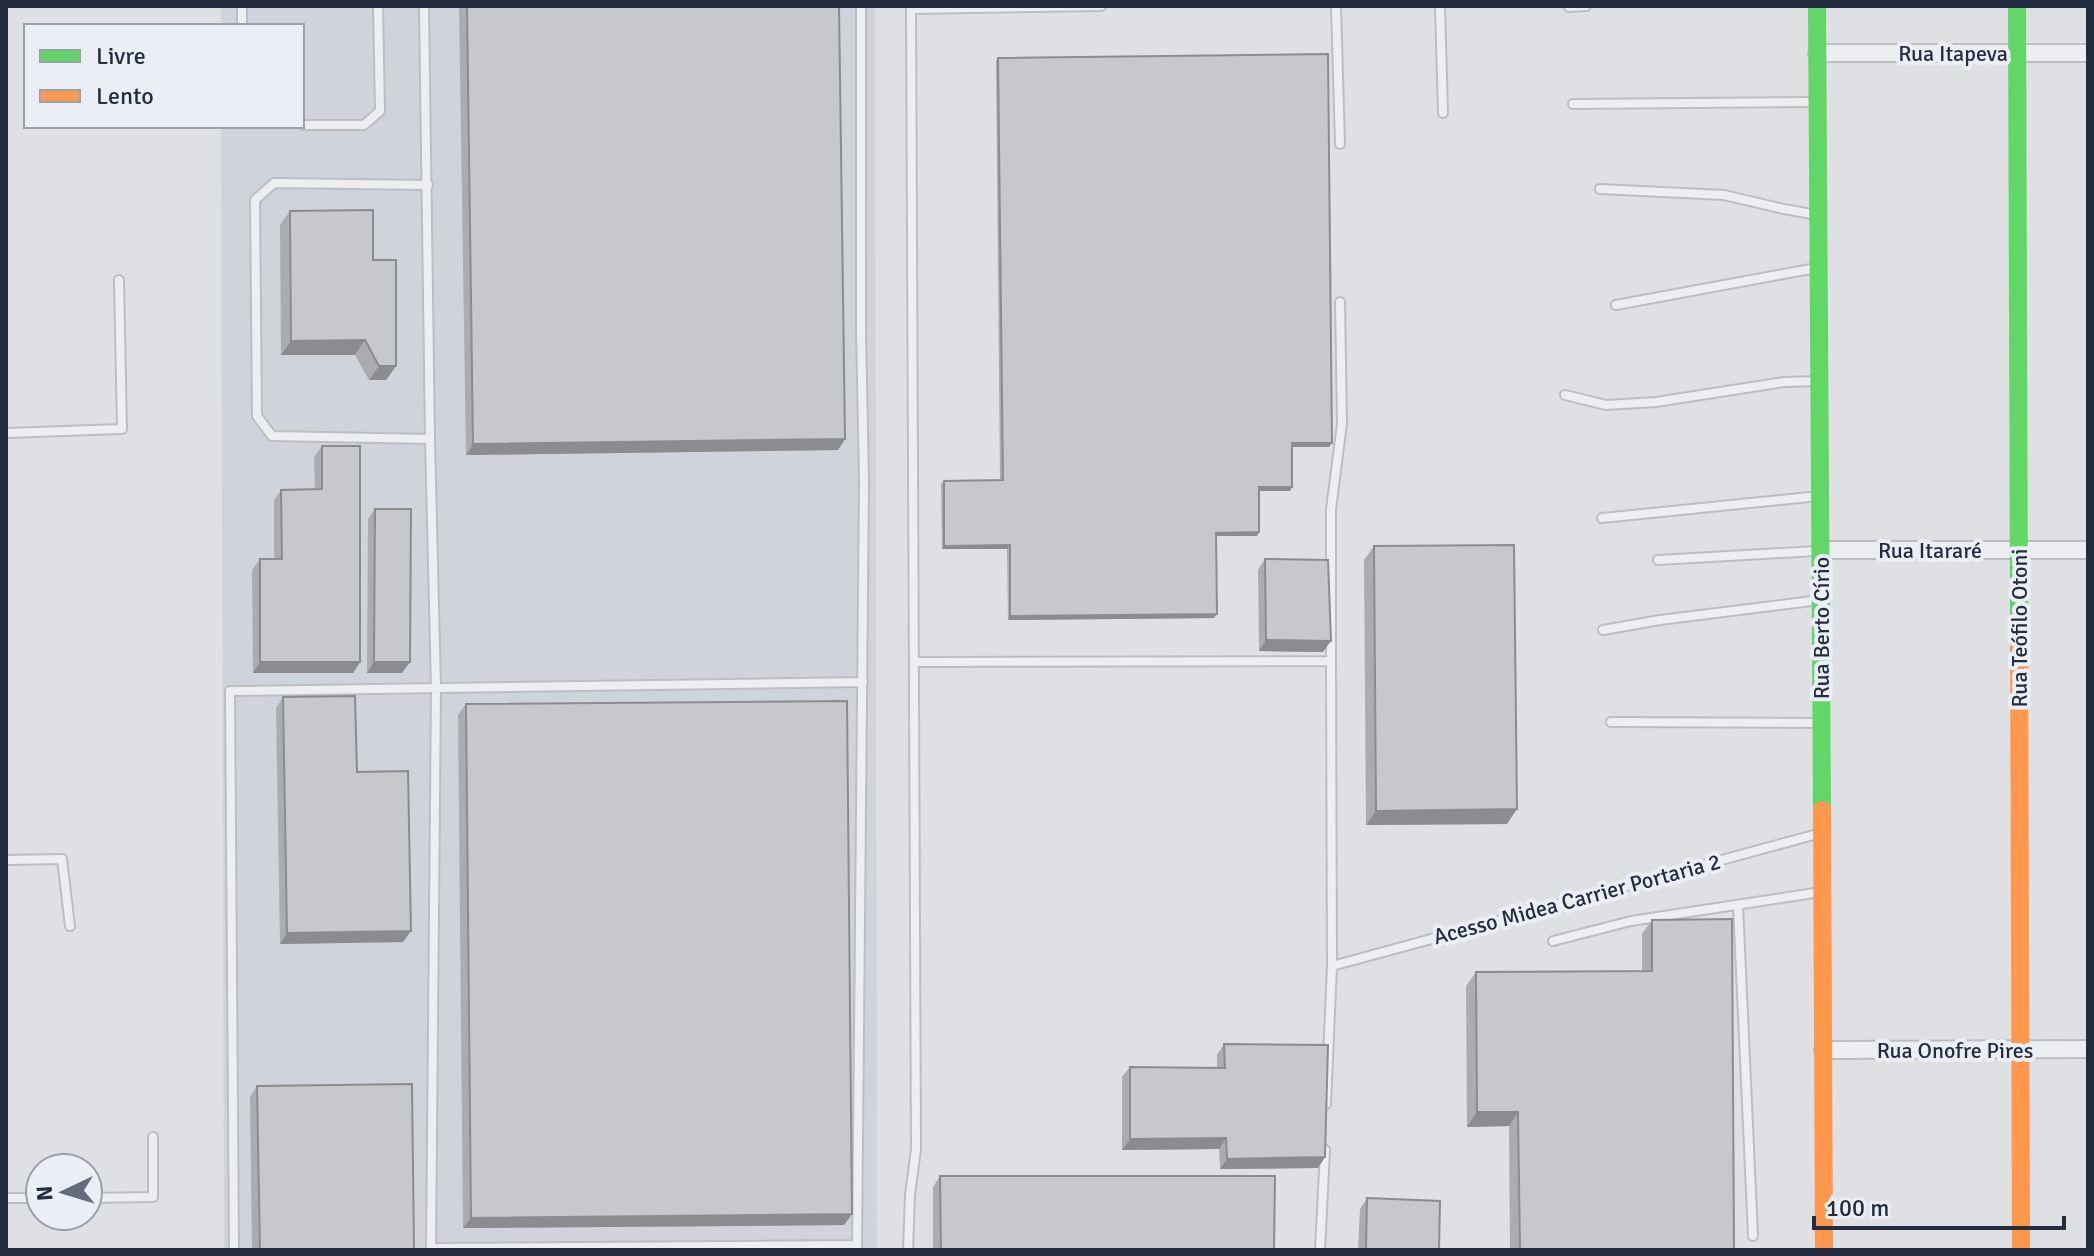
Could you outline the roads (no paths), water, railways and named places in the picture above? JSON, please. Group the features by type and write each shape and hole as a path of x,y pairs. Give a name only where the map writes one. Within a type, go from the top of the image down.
{"street":[{"name":"Rua Berto Círio","path":"1817,6 1824,1250"},
{"name":"Rua Teófilo Otoni","path":"2017,6 2021,1250"},
{"name":"Rua Itapeva","path":"1817,53 2088,53"},
{"name":"Rua Itararé","path":"1820,550 2088,550"},
{"name":"Rua Onofre Pires","path":"1823,1050 2088,1049"}],"lane":[{"path":"304,125 364,125 380,111 378,6"},
{"path":"424,6 436,688 431,1249 857,1248 863,682 861,6"},
{"path":"908,1250 916,1149 912,8 1101,6"},
{"path":"1336,6 1340,144"},
{"path":"1440,6 1443,113"},
{"path":"1569,7 1586,6"},
{"path":"1573,104 1818,102"},
{"path":"428,185 274,183 255,200 257,416 272,436 430,439"},
{"path":"1600,189 1724,195 1818,215"},
{"path":"1616,305 1818,267"},
{"path":"6,433 122,429 119,280"},
{"path":"1326,1109 1332,966 1331,509 1342,424 1340,302"},
{"path":"1565,395 1606,405 1656,402 1784,382 1819,381"},
{"path":"1602,518 1820,496"},
{"path":"1658,560 1820,550"},
{"path":"1603,630 1786,602 1820,600"},
{"path":"915,662 1331,661"},
{"path":"234,1250 230,691 863,682"},
{"path":"1611,722 1821,723"},
{"name":"Acesso Midea Carrier Portaria 2","path":"1332,966 1821,833"},
{"path":"6,860 62,859 70,926"},
{"path":"1553,941 1631,921 1822,892"},
{"path":"1738,905 1753,1236"},
{"path":"104,1198 153,1197 153,1137"},
{"path":"1320,1250 1325,1140"}]}
